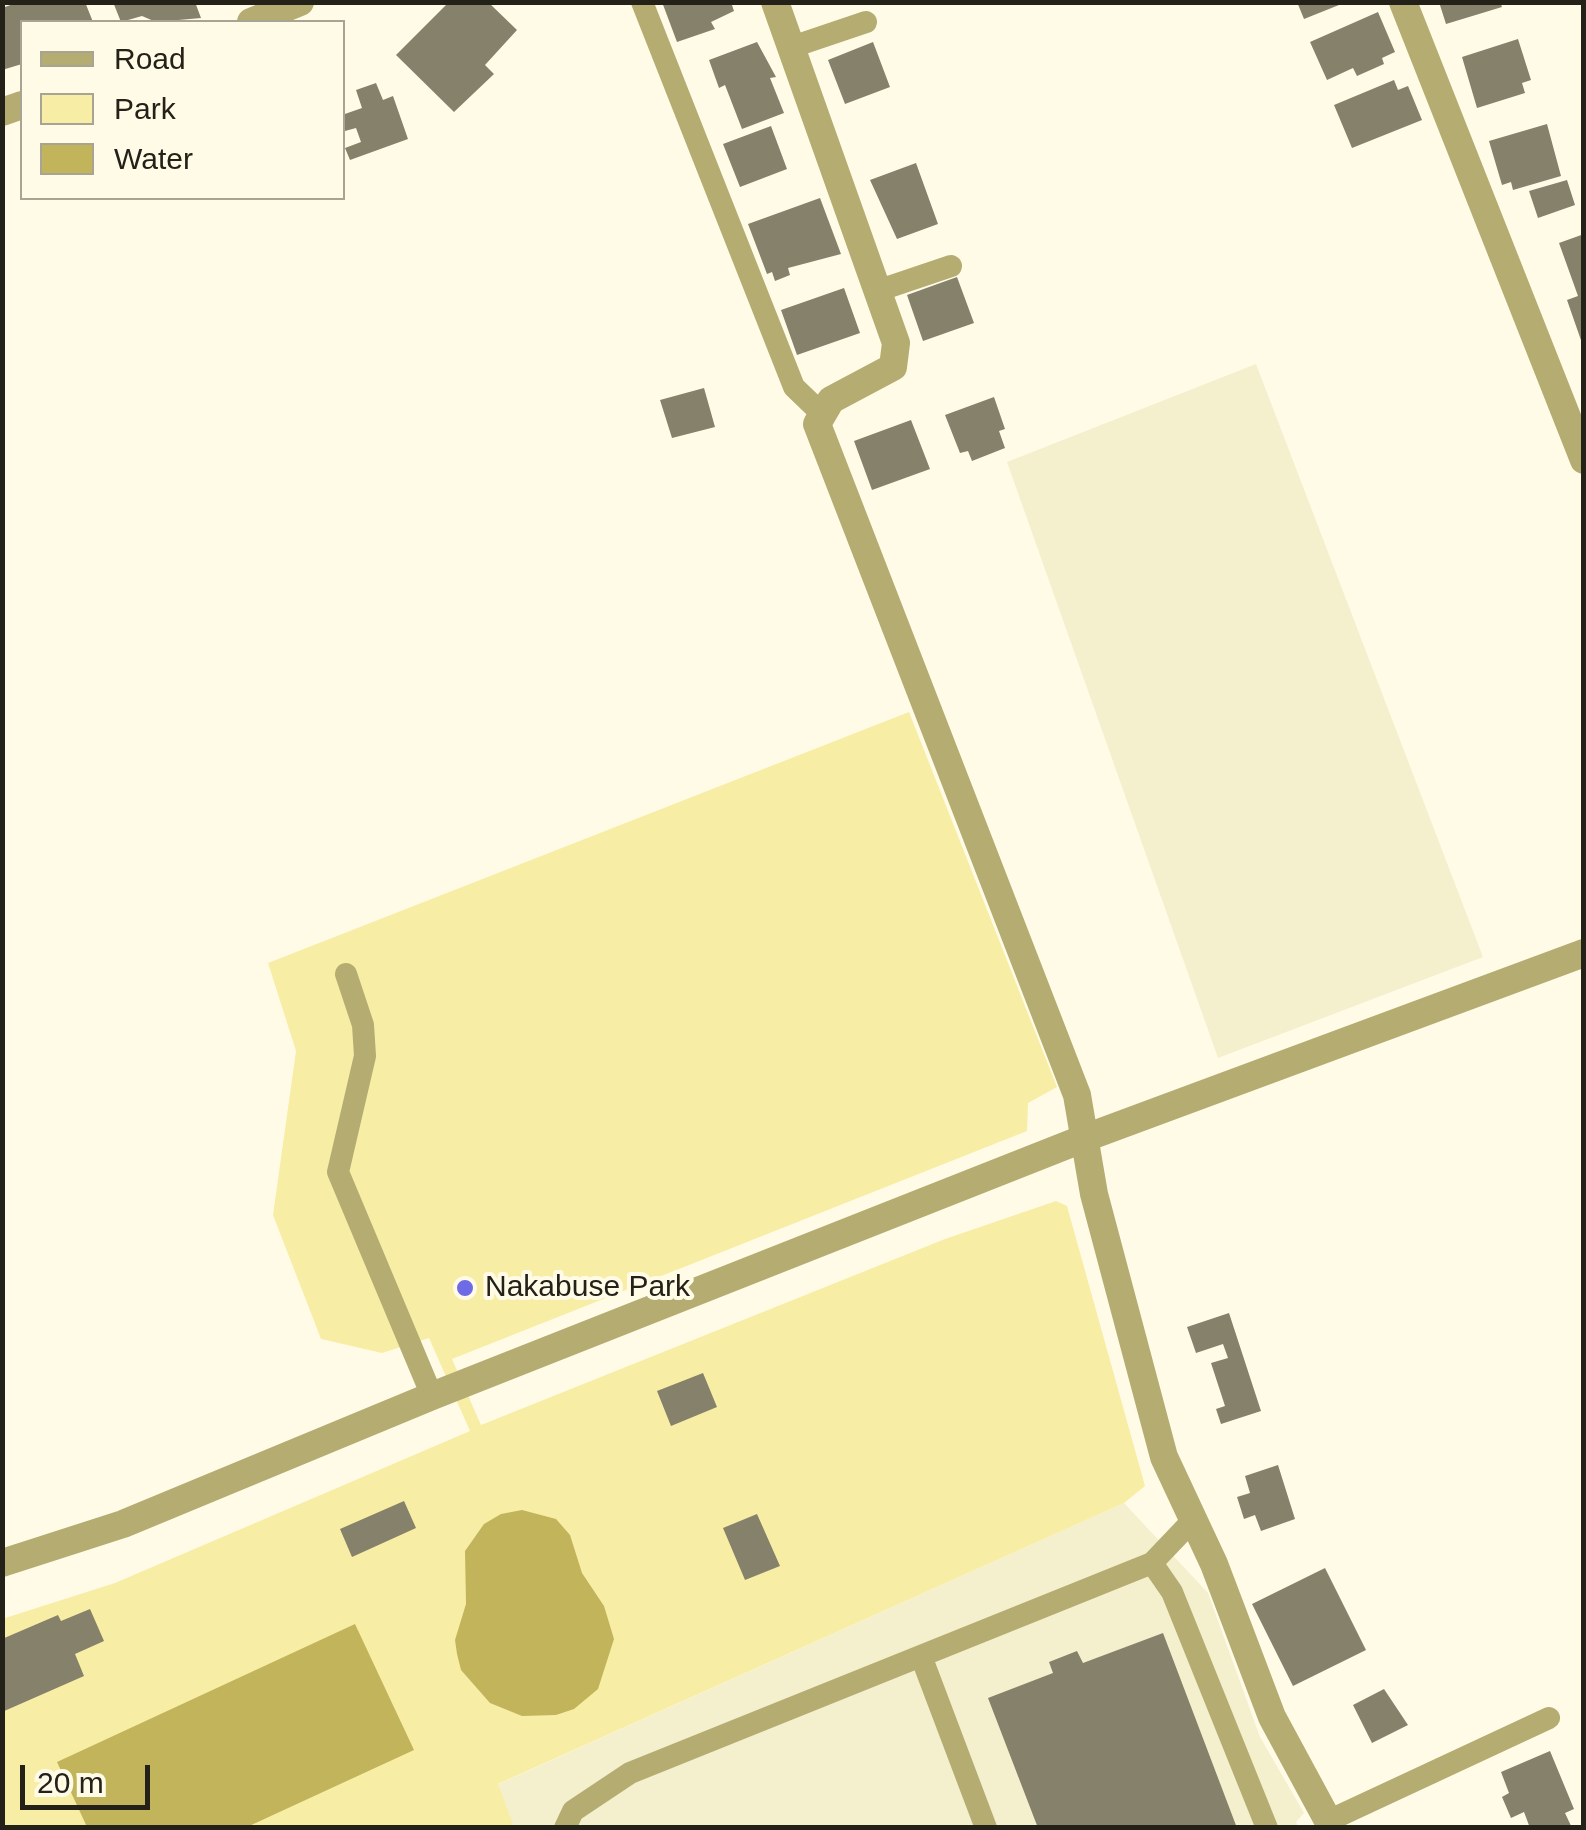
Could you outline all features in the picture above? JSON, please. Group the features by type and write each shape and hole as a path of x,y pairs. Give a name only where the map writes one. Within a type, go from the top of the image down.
{"street":[{"path":"256,20 300,2"},
{"path":"775,2 896,344 893,367 831,400 820,412 817,424 861,528 1078,1095 1094,1194 1164,1457 1228,1598 1272,1717 1330,1824"},
{"path":"1403,2 1584,460"},
{"path":"2,1563 123,1524 432,1396 1085,1138 1584,953"}],"lane":[{"path":"642,2 794,387 820,412"},
{"path":"792,46 866,22"},
{"path":"877,291 951,266"},
{"path":"346,974 363,1025 365,1056 338,1172 432,1396"},
{"path":"564,1828 573,1811 630,1773 1152,1563 1192,1521"},
{"path":"1152,1563 1172,1592 1267,1828"},
{"path":"921,1656 986,1828"},
{"path":"1330,1824 1549,1718"}],"shaded area":[{"path":"1256,364 1483,957 1218,1058 1007,462"},
{"path":"1124,1503 1208,1593 1260,1737 1304,1813 1296,1822 1299,1828 401,1828"}],"green space":[{"name":"Nakabuse Park","path":"909,712 1057,1087 1028,1103 1027,1131 452,1359 481,1425 945,1239 1056,1201 1067,1206 1145,1486 1124,1503 498,1784 514,1827 3,1827 2,1619 115,1583 470,1431 429,1338 382,1353 321,1339 273,1215 296,1051 268,963"}],"water":[{"path":"522,1510 556,1519 570,1535 582,1573 604,1606 614,1639 598,1689 574,1709 556,1715 522,1716 490,1703 461,1670 457,1654 455,1640 466,1604 465,1551 484,1524 501,1514"},
{"path":"355,1624 414,1750 247,1827 87,1827 57,1762"}],"building":[{"path":"19,2 85,2 92,20 20,20 20,65 2,70 2,8"},
{"path":"113,2 195,2 201,18 151,20 142,16 120,20"},
{"path":"449,2 488,2 517,30 485,65 494,74 454,112 396,55"},
{"path":"662,2 731,2 734,11 711,22 715,29 677,42"},
{"path":"1297,2 1344,2 1344,3 1304,19"},
{"path":"1439,2 1500,2 1502,7 1446,24"},
{"path":"1378,12 1395,52 1382,58 1384,64 1357,76 1353,68 1327,80 1310,42"},
{"path":"1518,39 1531,80 1522,83 1525,93 1477,108 1462,57"},
{"path":"757,42 776,77 770,78 784,113 742,129 725,85 719,88 709,60"},
{"path":"873,42 890,87 845,104 828,60"},
{"path":"1394,80 1398,90 1408,86 1422,120 1352,148 1334,105"},
{"path":"376,83 383,100 393,96 408,139 350,160 345,148 361,142 356,128 345,131 345,114 362,108 356,90"},
{"path":"1547,124 1561,176 1513,190 1511,182 1502,185 1489,141"},
{"path":"771,126 787,169 740,187 723,144"},
{"path":"916,163 938,224 897,239 870,180"},
{"path":"1567,180 1575,205 1538,218 1529,191"},
{"path":"820,198 841,254 788,268 790,275 775,281 772,272 767,274 748,224"},
{"path":"1584,234 1583,346 1567,300 1578,296 1559,243"},
{"path":"957,277 974,323 923,341 907,295"},
{"path":"844,288 860,333 797,355 781,310"},
{"path":"704,388 715,427 672,438 660,400"},
{"path":"994,397 1005,429 999,431 1005,448 972,461 968,451 960,453 945,415"},
{"path":"911,420 930,469 872,490 854,441"},
{"path":"1229,1313 1261,1411 1221,1424 1216,1409 1225,1406 1211,1363 1228,1358 1223,1344 1196,1353 1187,1327"},
{"path":"703,1373 717,1407 671,1426 657,1391"},
{"path":"1278,1465 1295,1519 1261,1531 1255,1515 1244,1519 1237,1497 1250,1493 1245,1476"},
{"path":"404,1501 416,1528 352,1557 340,1529"},
{"path":"757,1514 780,1566 745,1580 723,1528"},
{"path":"1325,1568 1366,1650 1293,1686 1252,1604"},
{"path":"90,1609 104,1641 75,1654 84,1676 2,1712 2,1639 58,1615 61,1621"},
{"path":"1163,1633 1237,1828 1038,1828 988,1698 1053,1673 1049,1662 1077,1651 1083,1663"},
{"path":"1384,1689 1408,1725 1372,1743 1353,1705"},
{"path":"1550,1751 1574,1809 1565,1813 1572,1828 1530,1828 1524,1812 1511,1818 1502,1797 1509,1793 1501,1772"}],"place":[{"name":"Nakabuse Park","path":"465,1288"}]}
